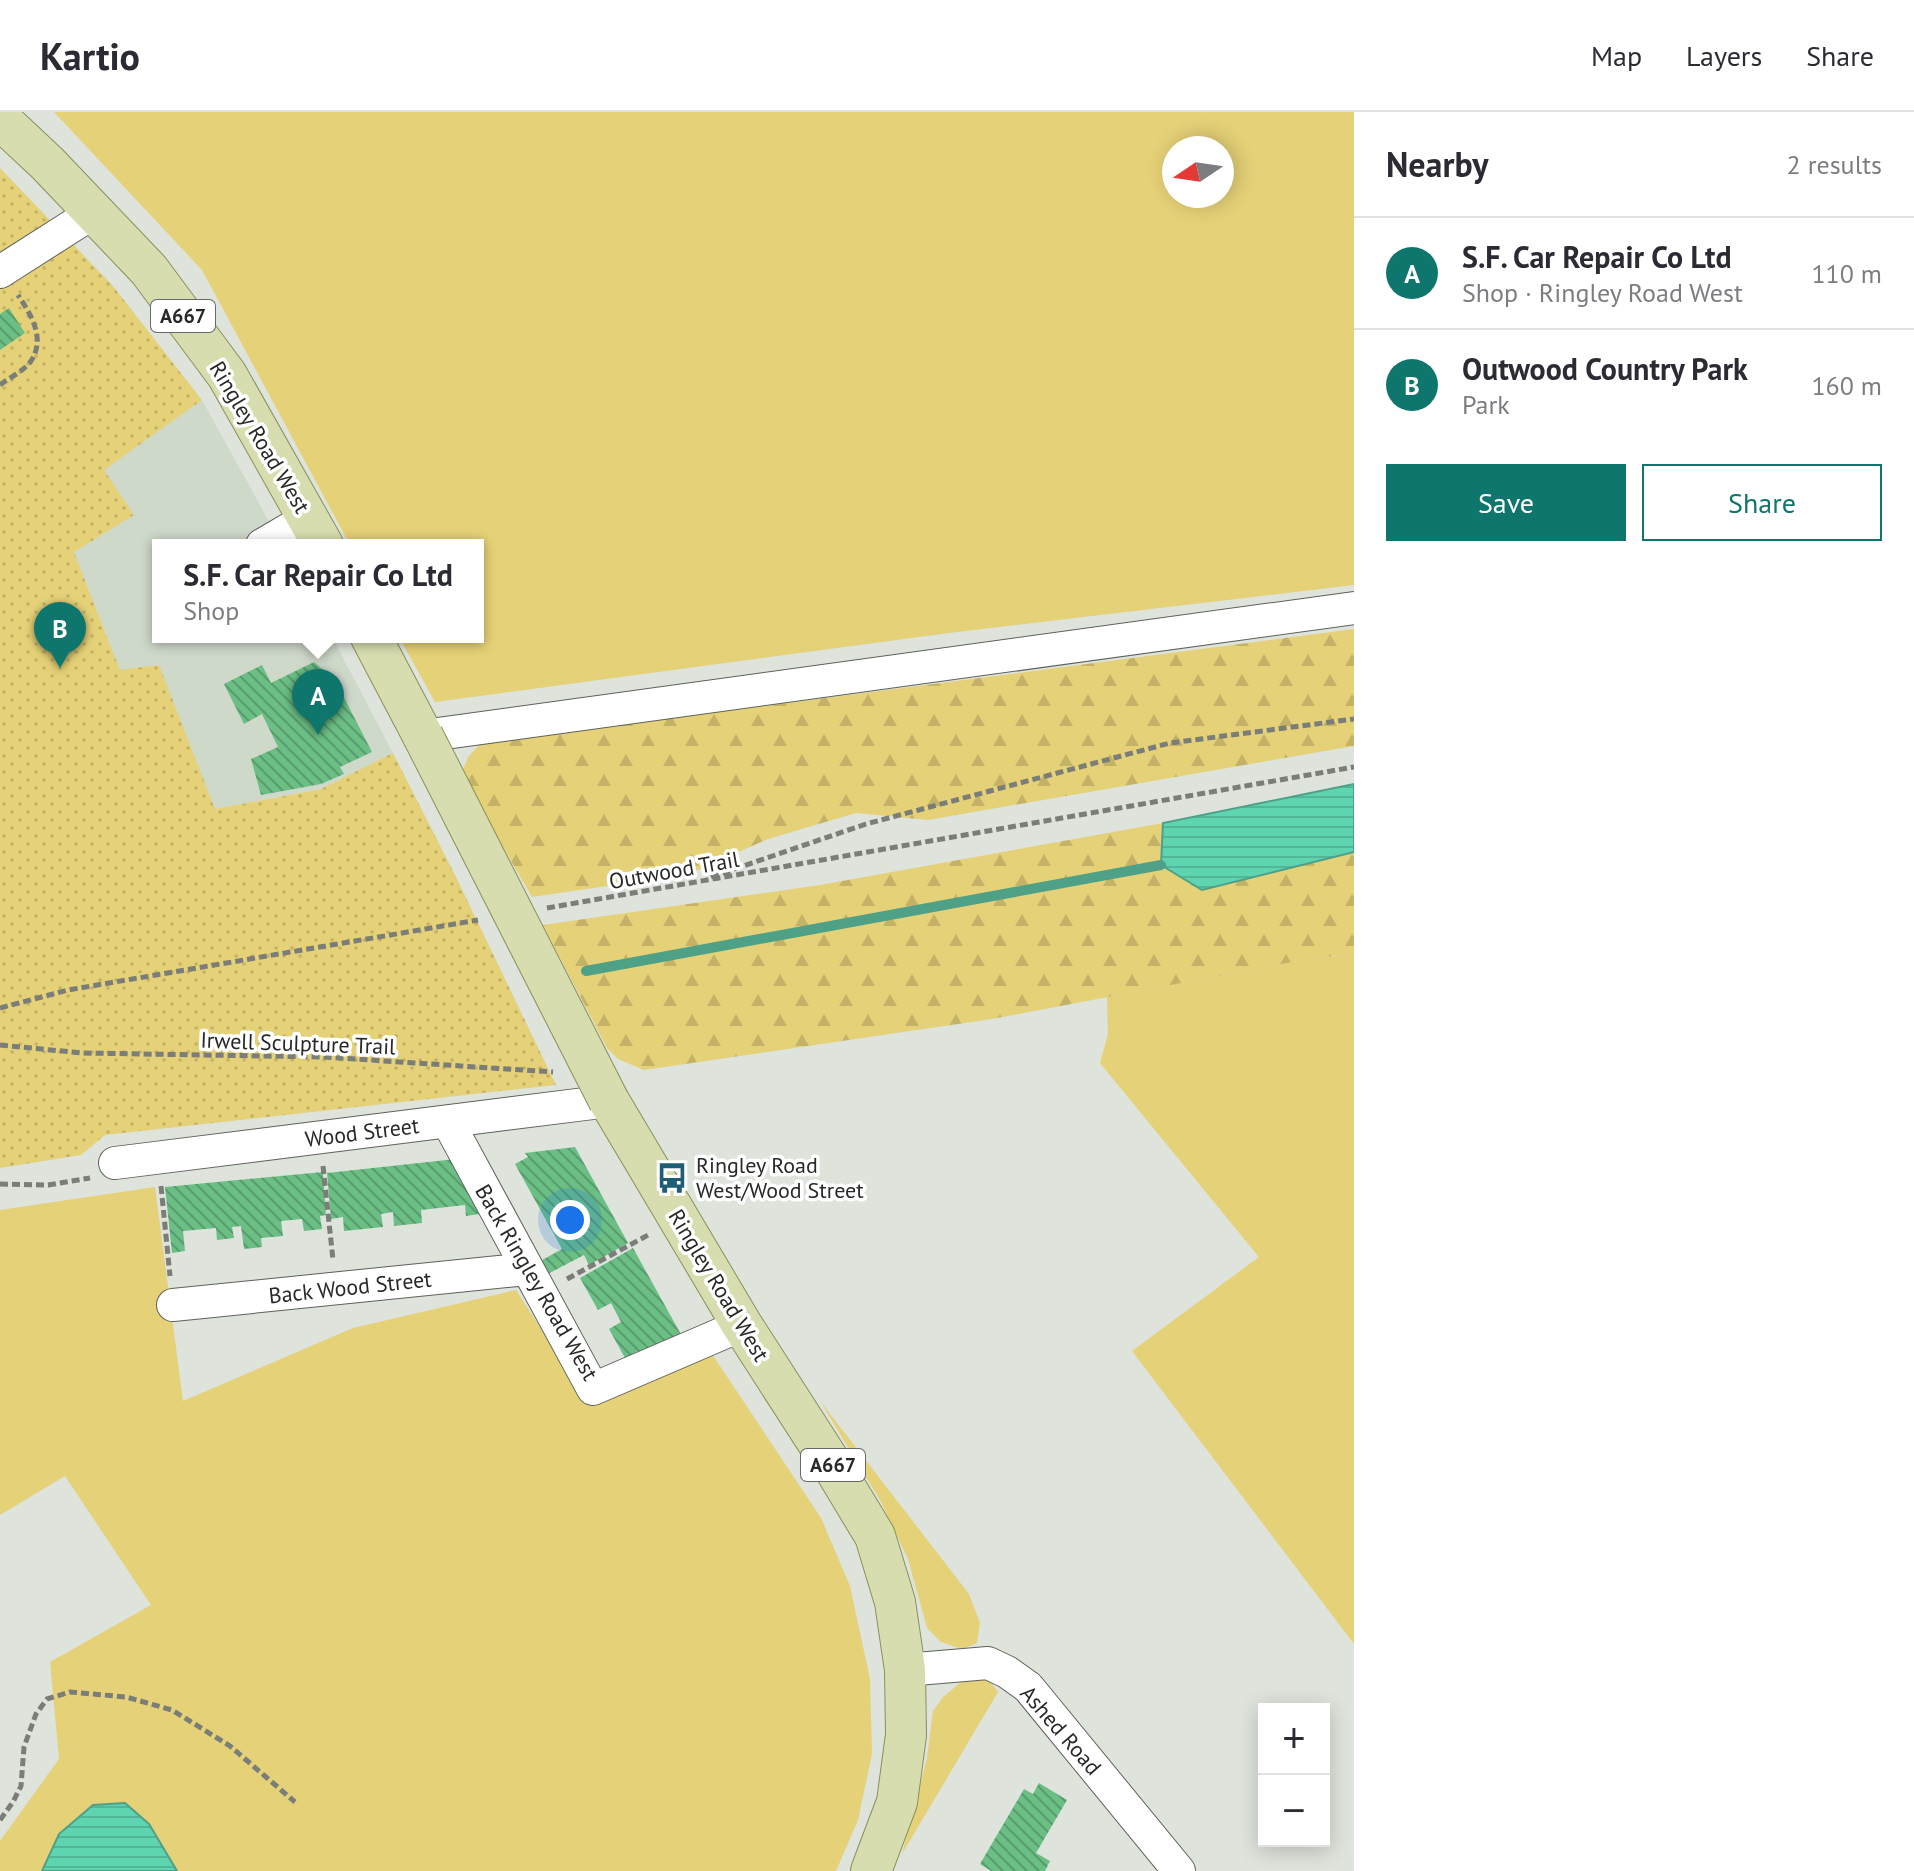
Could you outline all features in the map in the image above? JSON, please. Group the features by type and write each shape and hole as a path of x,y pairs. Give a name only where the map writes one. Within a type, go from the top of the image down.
{"main road":[{"name":"Ringley Road West","path":"0,119 47,163 149,270 227,375 316,532"},
{"name":"Ringley Road West","path":"374,643 601,1087 742,1325 875,1536 895,1602 905,1670 906,1735 897,1802 871,1871"}],"street":[{"path":"1,272 94,212"},
{"path":"287,539 316,532"},
{"path":"423,736 1354,608"},
{"name":"Wood Street","path":"115,1163 448,1122 601,1087"},
{"name":"Back Ringley Road West","path":"448,1122 593,1389 742,1325"},
{"name":"Back Wood Street","path":"173,1305 336,1289 534,1281"},
{"name":"Ashed Road","path":"905,1670 988,1663 1028,1687 1179,1871"}],"path":[{"path":"0,385 30,363 37,335 34,320 1,272"},
{"path":"694,883 866,824 1170,743 1354,719"},
{"name":"Outwood Trail","path":"538,910 1354,767"},
{"path":"0,1008 68,990 491,918"},
{"name":"Irwell Sculpture Trail","path":"0,1045 82,1053 324,1057 601,1087"},
{"path":"320,1137 336,1289"},
{"path":"158,1157 173,1305"},
{"path":"0,1184 48,1185 89,1178 115,1163"},
{"path":"534,1281 679,1218"},
{"path":"0,1820 21,1786 24,1747 36,1714 47,1699 70,1692 126,1697 172,1710 230,1746 295,1802"}],"shaded area":[{"path":"202,400 279,539 152,539 152,643 335,643 393,753 321,789 214,809 120,670 74,552 134,515 103,470"},
{"path":"1354,784 1354,852 1202,890 1161,865 1163,823"},
{"path":"125,1803 149,1824 177,1871 42,1871 59,1834 93,1805"}],"green space":[{"path":"54,112 1354,112 1354,585 949,633 435,702 402,643 484,643 484,539 347,539 202,270"},
{"path":"0,168 113,286 202,400 104,470 134,515 74,552 120,670 159,665 215,809 321,789 393,753 556,1085 105,1135 81,1155 0,1168"},
{"path":"1354,629 1354,746 928,820 856,813 768,839 689,874 532,897 483,813 463,770 468,757 481,743"},
{"path":"1163,823 1161,865 1202,890 1354,852 1354,953 992,1019 644,1070 618,1059 607,1048 543,925 820,885"},
{"path":"1354,953 1354,1644 1132,1351 1259,1257 1100,1063 1108,1034 1107,997"},
{"path":"155,1187 183,1401 353,1328 516,1290 588,1402 708,1348 821,1518 850,1586 870,1679 872,1754 858,1820 836,1871 0,1871 0,1841 59,1759 50,1662 151,1605 65,1476 0,1515 0,1210"},
{"path":"820,1401 969,1594 980,1623 977,1643 962,1649 941,1642 927,1628 908,1559 880,1500"},
{"path":"989,1680 998,1692 902,1854 927,1758 933,1711 943,1697 961,1682"}],"building":[{"path":"9,308 25,333 0,350 0,314"},
{"path":"314,662 335,680 372,752 340,767 344,774 321,784 261,795 251,759 278,747 262,714 244,724 224,684 262,665 271,683"},
{"path":"575,1147 628,1243 589,1265 584,1255 542,1277 535,1264 562,1249 515,1164 528,1157 525,1153"},
{"path":"456,1159 479,1214 466,1216 465,1205 421,1210 422,1223 394,1226 393,1212 381,1214 383,1227 344,1231 343,1217 331,1219 327,1173"},
{"path":"323,1172 326,1215 320,1216 322,1229 304,1231 302,1219 281,1221 283,1236 261,1238 262,1247 244,1249 241,1226 232,1227 234,1238 217,1240 216,1228 183,1231 185,1251 172,1253 165,1187"},
{"path":"633,1248 683,1338 643,1360 638,1351 625,1358 609,1329 621,1322 611,1303 598,1310 580,1278"},
{"path":"1039,1783 1067,1800 1036,1853 1050,1861 1045,1871 991,1871 980,1864 1024,1789 1033,1794"}],"waterway":[{"path":"586,971 1161,865"}],"place":[{"name":"Outwood Country Park","path":"60,668"},
{"name":"S.F. Car Repair Co Ltd","path":"318,735"},
{"name":"Ringley Road West/Wood Street","path":"672,1178"}]}
